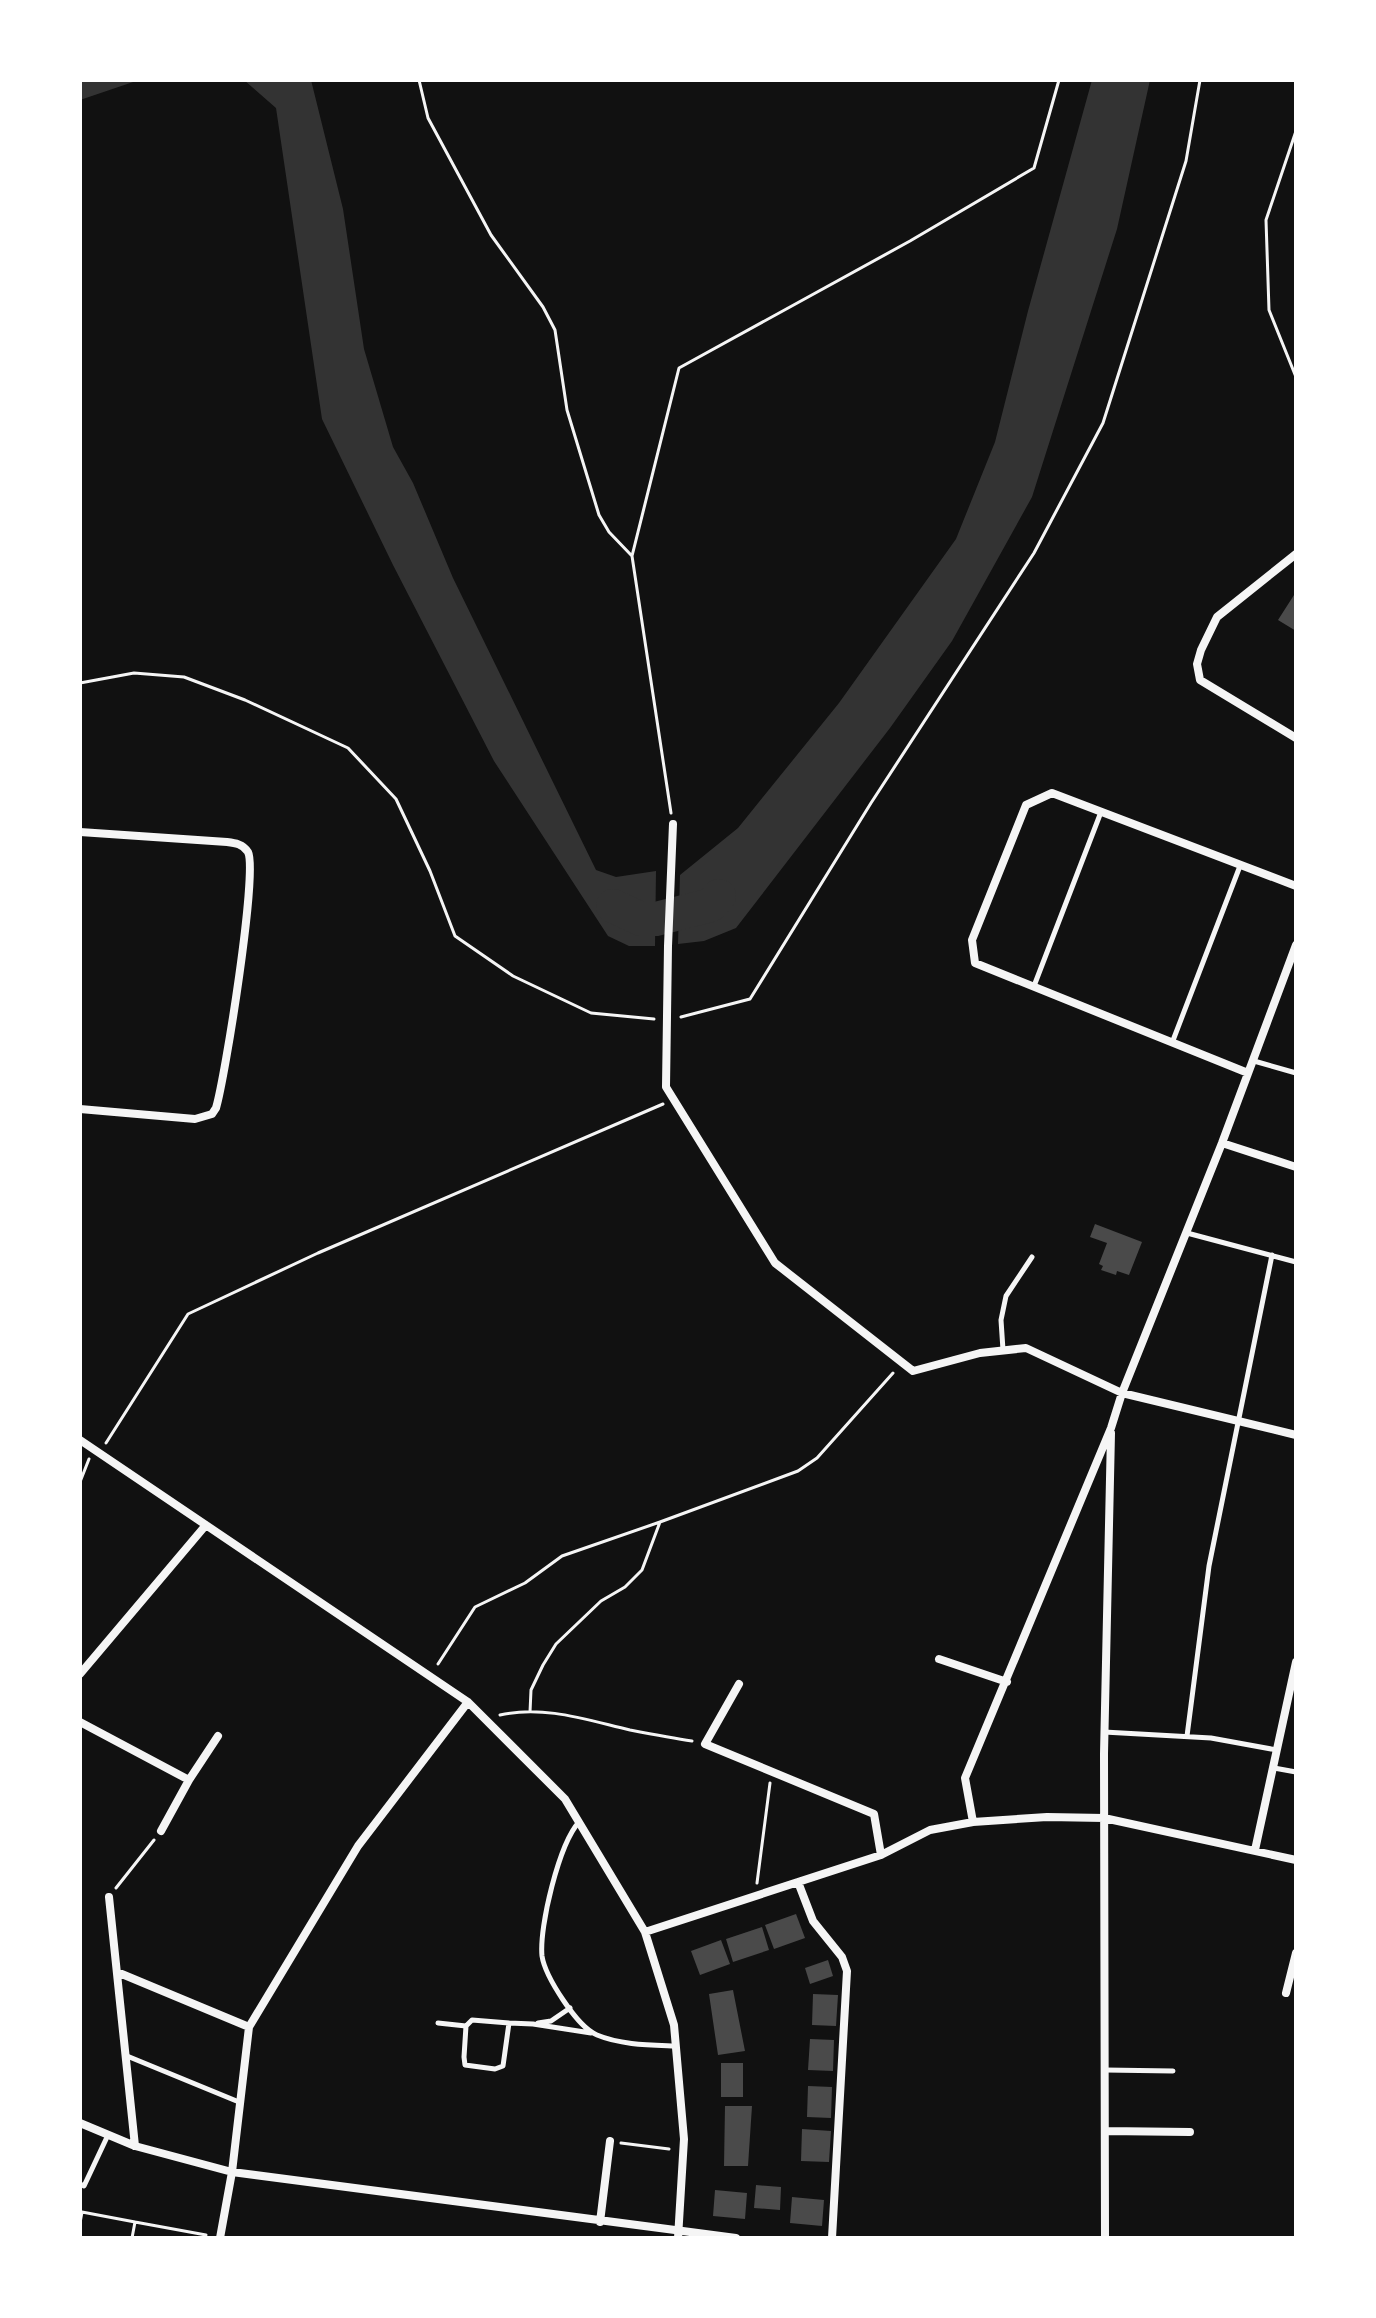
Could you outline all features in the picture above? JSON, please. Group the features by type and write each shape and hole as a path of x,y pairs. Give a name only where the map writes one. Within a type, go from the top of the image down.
{"street":[{"path":"1296,554 1217,617 1197,664 1200,680 1296,738"},
{"path":"1248,1073 975,963 972,940 1026,805 1052,793 1296,886"},
{"path":"673,824 666,1087 775,1263 913,1371 980,1353 1026,1348 1122,1393 1296,1435"},
{"path":"80,832 240,844 248,852 250,863 248,911 219,1100 212,1114 195,1119 80,1109"},
{"path":"973,1822 965,1778 1111,1428 1296,945"},
{"path":"1222,1143 1296,1167"},
{"path":"1105,2238 1104,1732 1111,1428"},
{"path":"80,1440 468,1702 565,1799 645,1932 674,2025 684,2139 678,2235"},
{"path":"80,1674 206,1525"},
{"path":"939,1659 1007,1682"},
{"path":"1255,1850 1296,1662"},
{"path":"739,1684 705,1744 874,1814 881,1855"},
{"path":"220,2238 232,2172 249,2027 358,1846 468,1702"},
{"path":"80,1722 189,1780"},
{"path":"161,1831 218,1736"},
{"path":"645,1932 881,1855 930,1830 973,1822 1047,1817 1104,1818 1296,1860"},
{"path":"798,1882 813,1921 842,1957 847,1971 832,2238"},
{"path":"109,1897 135,2146"},
{"path":"1286,1993 1296,1953"},
{"path":"117,1972 249,2027"},
{"path":"80,2123 135,2146 232,2172 678,2235 736,2238"},
{"path":"1105,2131 1190,2132"},
{"path":"600,2222 610,2141"}],"lane":[{"path":"1034,986 1101,812"},
{"path":"1172,1043 1240,865"},
{"path":"1253,1061 1296,1073"},
{"path":"1186,1233 1296,1262"},
{"path":"1187,1736 1209,1566 1272,1255"},
{"path":"1003,1351 1001,1320 1006,1296 1032,1257"},
{"path":"1104,1732 1211,1738 1278,1750"},
{"path":"1274,1768 1296,1772"},
{"path":"579,1822 572,1830 552,1886 542,1952 544,1966 570,2008 592,2033"},
{"path":"533,2024 551,2021 570,2008"},
{"path":"509,2023 503,2066 495,2069 465,2065 466,2026 472,2020 533,2024 592,2033 636,2044 675,2046"},
{"path":"438,2023 466,2026"},
{"path":"126,2056 239,2102"},
{"path":"1105,2070 1173,2071"},
{"path":"80,2184 84,2186 108,2135"}],"path":[{"path":"419,80 428,118 491,235 543,307 555,330 567,410 599,515 609,532 632,556"},
{"path":"673,824 632,556 679,368 910,241 1034,168 1059,80"},
{"path":"80,683 134,673 184,677 245,700 348,748 396,799 430,871 455,936 513,976 591,1013 667,1020 750,999 871,803 1034,553 1103,423 1186,161 1200,80"},
{"path":"1296,131 1266,220 1269,310 1296,377"},
{"path":"80,1482 96,1451 188,1314 332,1247 674,1099"},
{"path":"430,1676 475,1607 525,1583 562,1556 798,1471 817,1458 902,1362"},
{"path":"530,1712 531,1690 556,1644 601,1601 625,1587 642,1570 660,1522"},
{"path":"484,1719 518,1711 571,1715 705,1744"},
{"path":"755,1896 772,1771"},
{"path":"109,1897 161,1831"},
{"path":"610,2141 683,2151"},
{"path":"80,2223 81,2210 220,2238"},
{"path":"132,2238 135,2222"}],"shaded area":[{"path":"80,80 139,80 80,100"},
{"path":"244,80 311,80 343,209 364,349 393,447 413,483 453,578 596,870 616,877 656,871 655,946 629,946 608,936 494,761 322,419 276,108"},
{"path":"1092,80 1150,80 1117,229 1032,497 952,641 890,728 736,928 704,941 678,944 680,875 738,828 839,703 956,539 995,442"}],"building":[{"path":"1296,596 1296,631 1278,620"},
{"path":"1095,1224 1142,1242 1129,1275 1101,1270 1103,1266 1099,1264 1107,1243 1090,1237"},
{"path":"796,1914 805,1938 774,1949 765,1925"},
{"path":"762,1927 769,1950 733,1962 726,1939"},
{"path":"721,1940 730,1964 700,1975 691,1951"},
{"path":"828,1960 833,1976 810,1984 805,1968"},
{"path":"733,1990 745,2051 718,2055 709,1994"},
{"path":"813,1994 838,1995 836,2026 812,2025"},
{"path":"810,2039 834,2040 833,2071 808,2070"},
{"path":"721,2063 743,2063 743,2097 721,2097"},
{"path":"808,2086 832,2087 831,2118 807,2117"},
{"path":"725,2106 752,2106 748,2166 724,2166"},
{"path":"802,2129 831,2131 829,2162 801,2161"},
{"path":"756,2185 781,2187 780,2210 754,2208"},
{"path":"715,2190 747,2193 745,2219 713,2216"},
{"path":"792,2197 824,2200 822,2226 790,2223"}],"waterway":[{"path":"613,906 641,919 656,919 711,905 719,896"}]}
